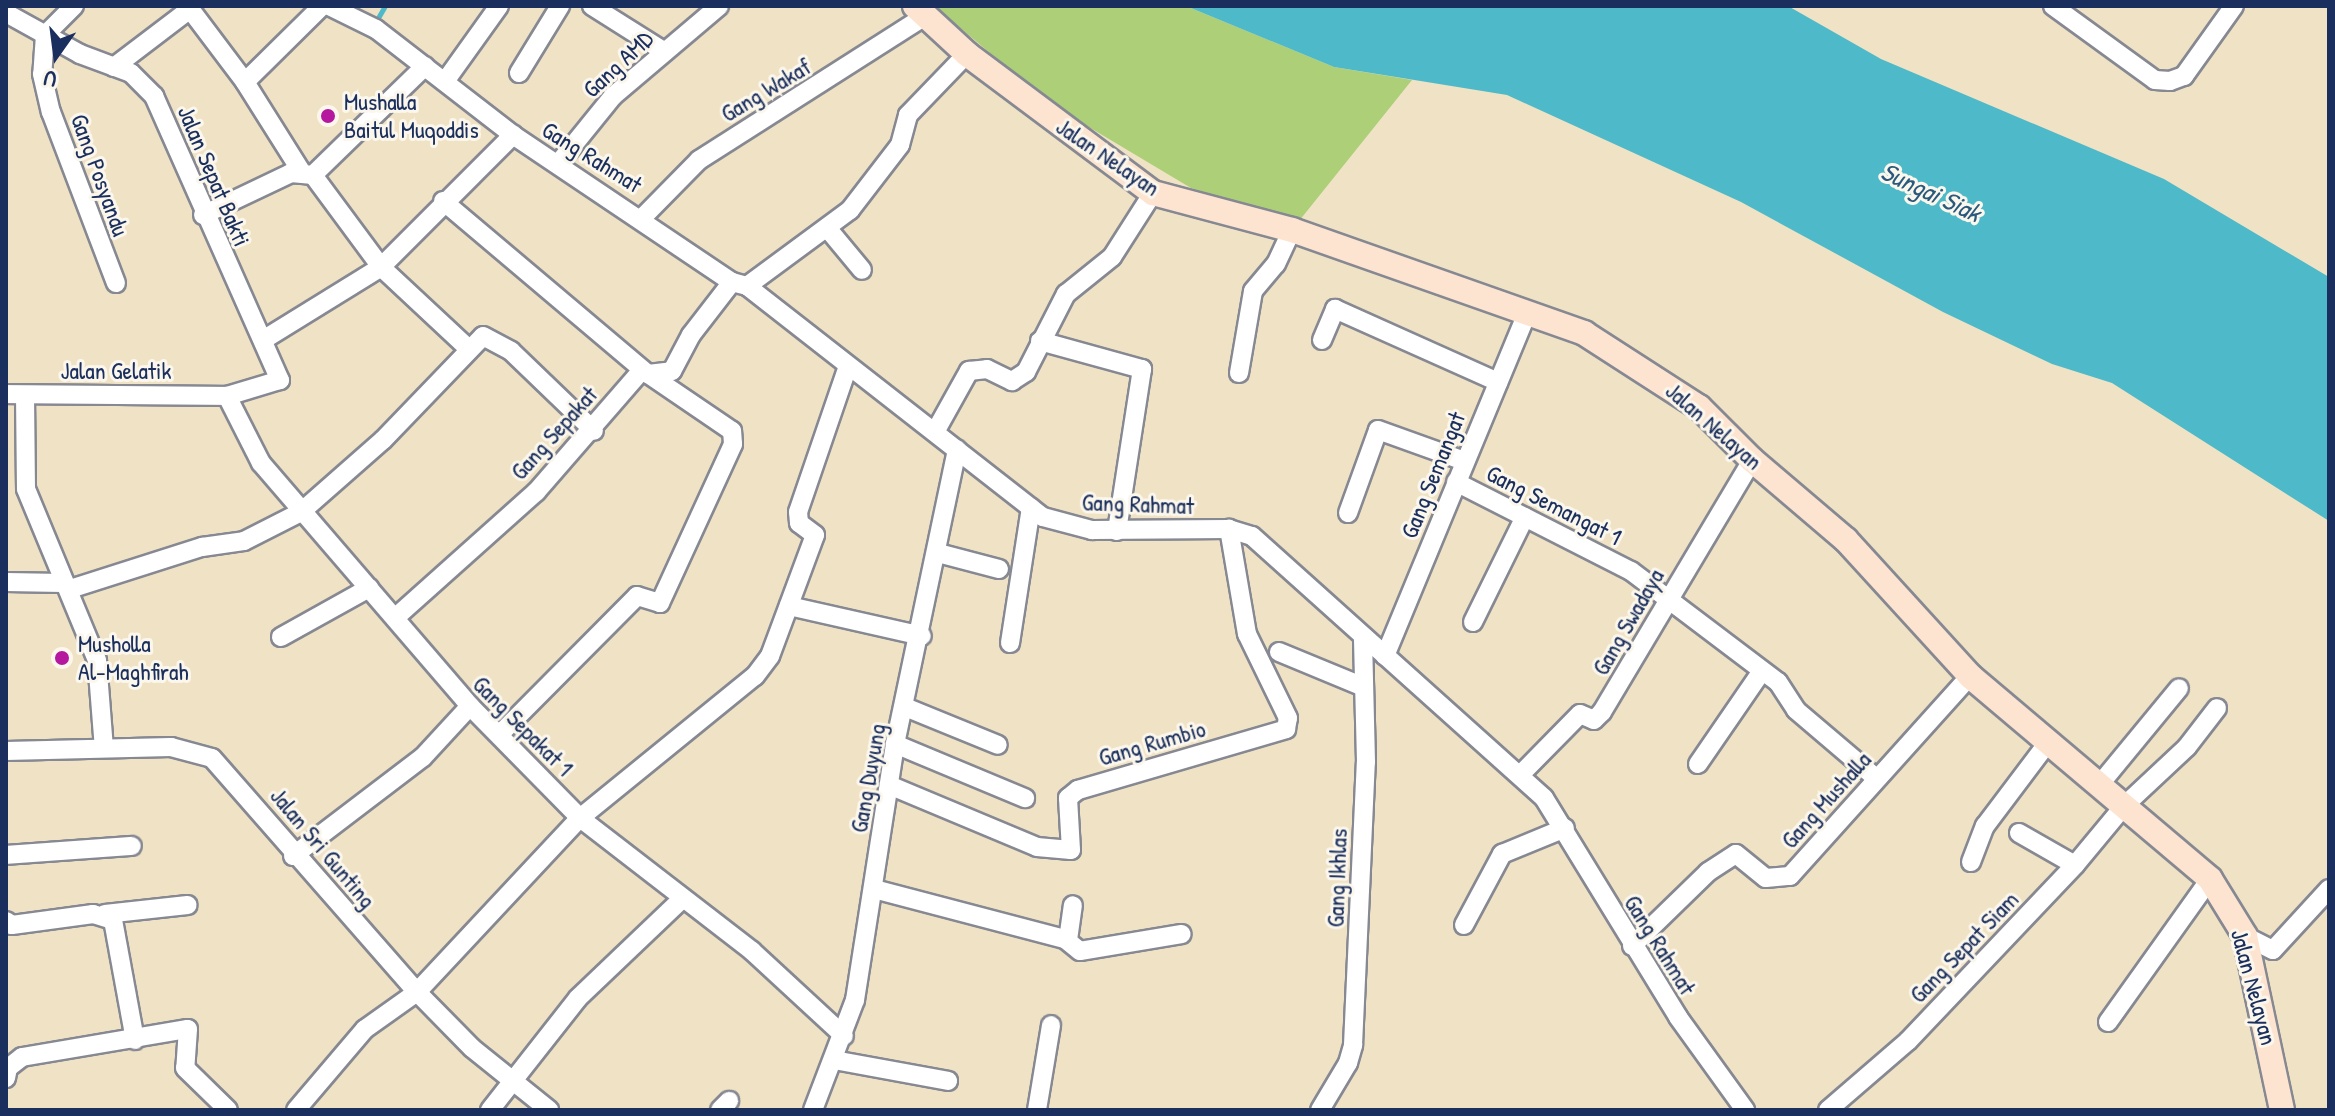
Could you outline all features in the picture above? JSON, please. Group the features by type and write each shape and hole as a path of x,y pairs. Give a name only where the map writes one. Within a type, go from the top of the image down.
{"main road":[{"name":"Jalan Nelayan","path":"920,11 967,54 1153,193 1292,230 1527,313 1614,348 1699,407 1752,460 1846,540 1970,676 2210,879 2245,936 2282,1110"}],"street":[{"path":"45,35 74,6"},
{"path":"245,82 322,6"},
{"name":"Gang Rahmat","path":"329,6 376,29 446,80 513,135 643,217 740,284 1031,508 1057,523 1117,531 1229,529 1252,536 1363,639 1521,774 1565,828 1632,946 1745,1110"},
{"path":"446,80 499,6"},
{"path":"519,73 560,6"},
{"path":"592,6 665,52"},
{"name":"Gang AMD","path":"558,164 613,96 719,6"},
{"path":"2053,6 2155,80 2170,81 2184,76 2234,6"},
{"path":"114,67 190,9 307,173 381,267 469,349"},
{"name":"Gang Wakaf","path":"643,217 699,160 920,11"},
{"name":"Jalan Sepat Bakti","path":"6,13 45,35 131,73 154,96 203,215 280,380 227,396"},
{"name":"Gang Posyandu","path":"45,35 42,74 51,112 116,283"},
{"name":"Gang Sepakat","path":"396,617 536,492 644,373 672,371 691,335 740,284 828,229 850,210 900,145 908,115 967,54"},
{"path":"203,215 307,173 425,66"},
{"path":"263,340 381,267 443,201 513,135"},
{"path":"935,432 969,371 987,369 1019,379 1066,294 1112,257 1153,193"},
{"path":"443,201 644,373 732,431 733,444 660,603 637,596 501,733"},
{"path":"828,229 862,270"},
{"path":"1239,373 1253,291 1276,264 1292,230"},
{"path":"1322,340 1335,309 1498,382"},
{"name":"Gang Semangat","path":"1385,656 1527,313"},
{"path":"6,582 66,586 202,547 244,541 301,512 383,440 483,336 491,337 594,431"},
{"path":"1040,341 1142,369 1117,531"},
{"path":"296,1110 365,1029 417,992 580,818 755,676 770,656 815,535 799,523 798,512 848,366"},
{"path":"15,395 26,489 97,660 104,748"},
{"name":"Jalan Gelatik","path":"15,395 227,396"},
{"name":"Gang Sepakat 1","path":"227,396 247,443 301,512 396,617 422,657 501,733 580,818 783,977 844,1036"},
{"path":"1348,513 1378,430 1464,461"},
{"name":"Gang Duyung","path":"813,1110 844,1036 874,889 895,744 922,636 957,449"},
{"name":"Gang Swadaya","path":"1521,774 1580,714 1594,720 1599,716 1752,460"},
{"name":"Gang Semangat 1","path":"1456,482 1631,571 1788,691 1796,710 1877,779"},
{"path":"1010,643 1031,508"},
{"path":"1473,622 1525,517"},
{"name":"Gang Rumbio","path":"889,785 1037,847 1071,850 1068,798 1078,790 1286,729 1288,718 1247,634 1229,529"},
{"path":"938,553 999,569"},
{"path":"281,637 369,588"},
{"path":"789,606 922,636"},
{"name":"Gang Ikhlas","path":"1320,1110 1348,1063 1353,1045 1366,762 1363,639"},
{"path":"1279,652 1364,687"},
{"path":"1698,764 1762,671"},
{"name":"Gang Mushalla","path":"1632,946 1708,872 1736,854 1766,878 1790,876 1970,676"},
{"path":"2100,784 2179,688"},
{"path":"293,856 412,766 470,706"},
{"path":"905,707 998,745"},
{"name":"Gang Sepat Siam","path":"1828,1110 1908,1041 2075,865 2124,806 2187,747 2217,708"},
{"path":"1971,862 1985,826 2049,741"},
{"path":"895,744 1025,798"},
{"name":"Jalan Sri Gunting","path":"6,751 171,747 212,758 293,856 417,992 511,1081 549,1110"},
{"path":"1464,925 1502,854 1565,828"},
{"path":"2019,833 2075,865"},
{"path":"6,855 132,846"},
{"path":"2108,1022 2210,879"},
{"path":"874,889 1068,940 1080,951 1182,934"},
{"path":"2245,936 2273,950 2329,889"},
{"path":"490,1110 578,998 681,900"},
{"path":"6,921 12,925 188,905"},
{"path":"1068,940 1073,905"},
{"path":"105,914 113,920 135,1040"},
{"path":"1037,1110 1051,1025"},
{"path":"6,1078 8,1068 22,1057 188,1029 185,1068 228,1110"},
{"path":"834,1060 948,1081"}],"green space":[{"path":"934,6 1186,6 1334,67 1412,80 1299,221 1191,188 1052,105"}],"water":[{"name":"Sungai Siak","path":"1186,6 1788,6 1881,59 2164,179 2329,277 2329,521 2112,383 2052,364 1943,312 1741,202 1507,95 1334,67"}],"waterway":[{"path":"375,23 385,6"}],"place":[{"name":"Mushalla Baitul Muqoddis","path":"328,116"},
{"name":"Musholla Al-Maghfirah","path":"62,658"}]}
